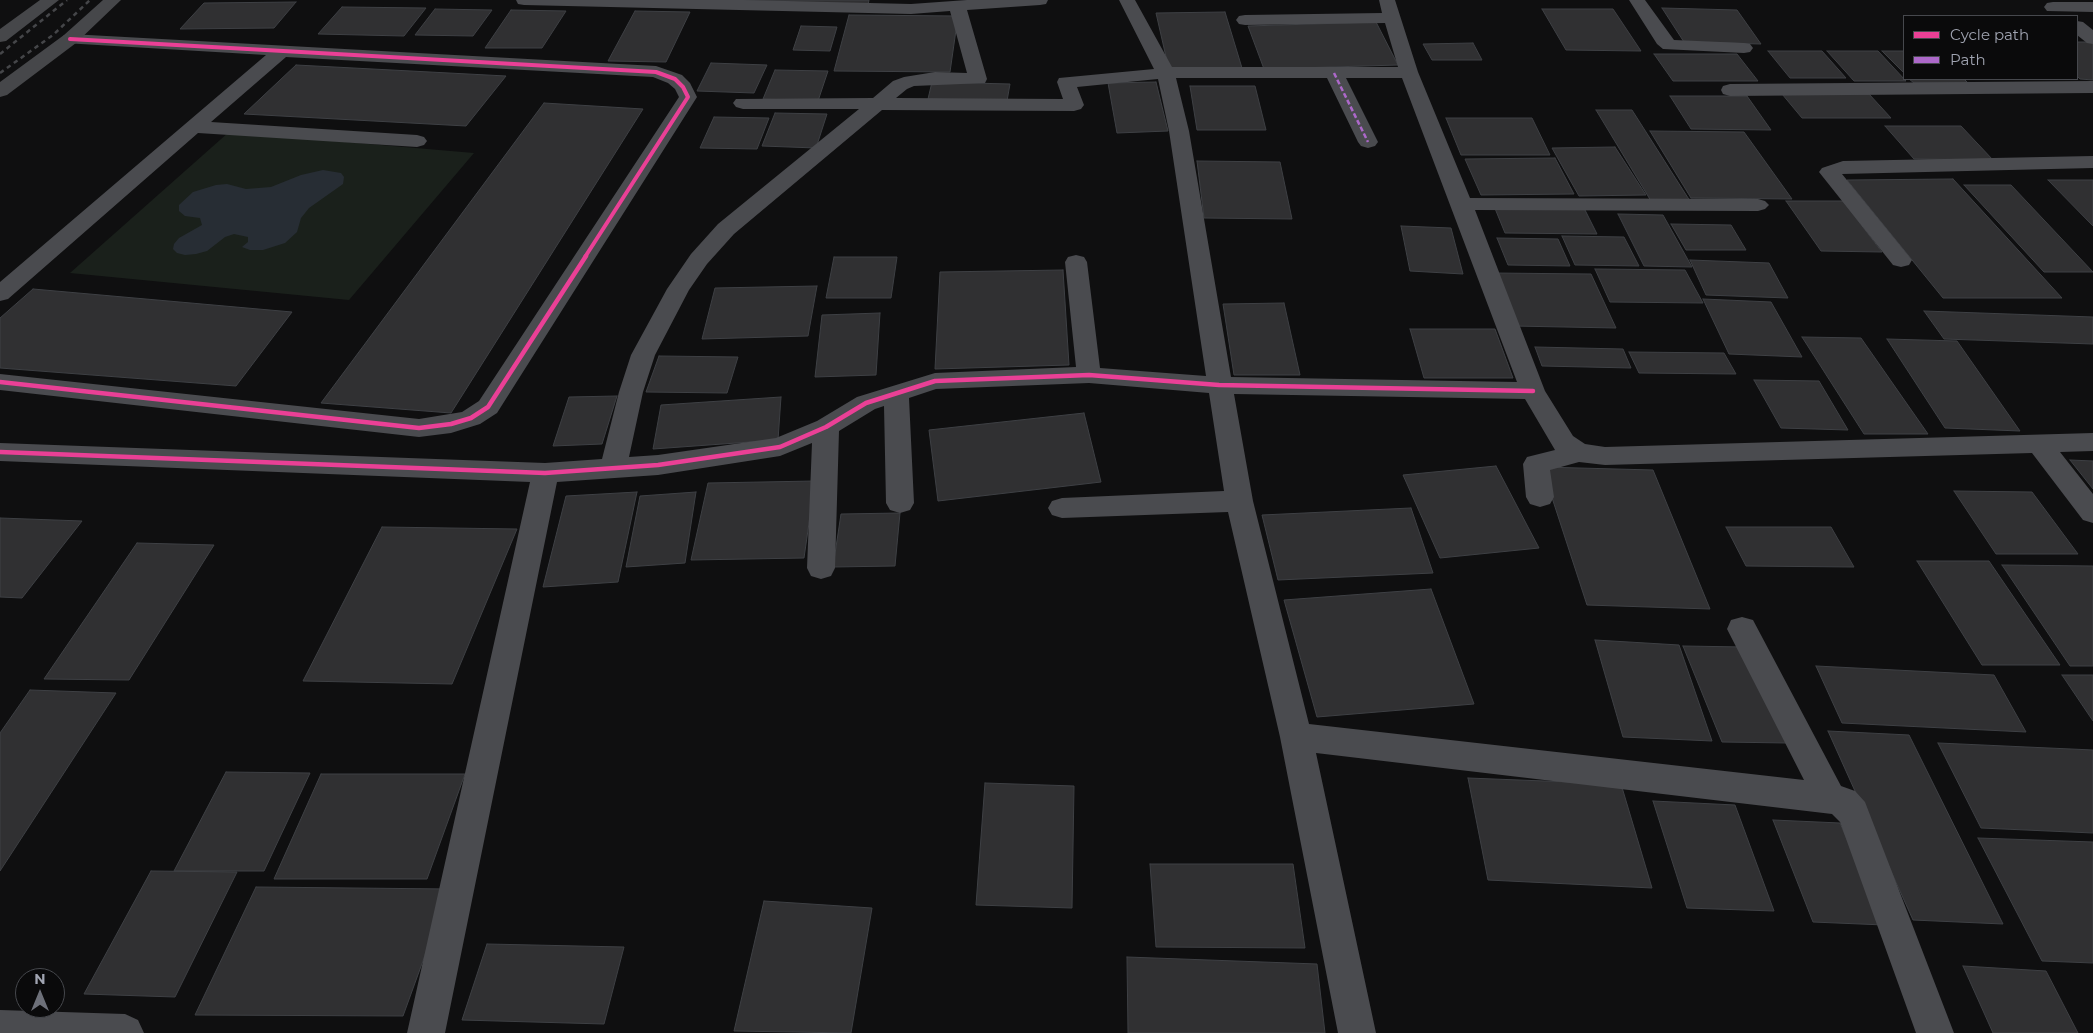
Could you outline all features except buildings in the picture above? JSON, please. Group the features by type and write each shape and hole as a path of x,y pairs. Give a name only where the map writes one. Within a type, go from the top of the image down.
{"highway":[{"path":"0,37 51,0"},
{"path":"0,91 70,39 113,0"}],"street":[{"path":"524,0 888,9 1040,0"},
{"path":"1127,0 1166,73 1179,131 1239,501 1296,737 1357,1033"},
{"path":"1387,0 1409,72 1462,204 1533,391 1564,443 1579,453"},
{"path":"1637,0 1663,40 1669,45 1744,48"},
{"path":"613,469 631,392 643,355 678,289 699,259 726,229 900,85 911,80 935,78 978,79 957,6"},
{"path":"2054,8 2093,7"},
{"path":"1245,20 1393,18"},
{"path":"2078,27 2093,39"},
{"path":"0,382 419,428 451,424 472,418 488,407 688,97 683,87 674,79 656,72 70,39"},
{"path":"0,294 282,51"},
{"path":"743,103 1074,105 1066,82 1166,73 1409,72"},
{"path":"1334,73 1368,142"},
{"path":"1730,90 2093,87"},
{"path":"193,128 418,141"},
{"path":"1901,260 1829,172 1843,167 2093,162"},
{"path":"1462,204 1758,205"},
{"path":"1076,262 1089,375"},
{"path":"0,452 545,472 613,469 758,452 780,447 826,427 866,403 935,380 1089,375 1219,385 1533,391"},
{"path":"896,392 900,503"},
{"path":"821,568 826,427"},
{"path":"1540,497 1536,464 1579,453 1605,456 2093,442"},
{"path":"2039,444 2093,513"},
{"path":"426,1033 545,472"},
{"path":"1062,508 1239,501"},
{"path":"1742,630 1830,798"},
{"path":"1296,737 1830,798 1843,802 1853,813 1935,1033"},
{"path":"0,1029 125,1033"}],"shaded area":[{"path":"229,132 474,153 349,300 70,273"},
{"path":"323,170 341,173 344,177 343,184 309,208 301,218 297,232 285,243 263,250 250,250 242,247 248,242 248,237 234,234 225,237 207,251 196,254 185,255 177,253 173,249 174,244 179,238 202,225 200,218 185,216 179,211 179,205 193,192 216,185 227,184 246,189 271,187 301,175"}],"railway":[{"path":"0,54 67,0"},
{"path":"0,73 53,35 90,0"}],"marked path":[{"path":"1334,73 1368,142"}],"cycle path":[{"path":"0,382 419,428 451,424 471,418 488,407 688,97 683,87 675,79 656,72 70,39"},
{"path":"0,452 545,473 658,465 780,447 826,427 866,403 935,381 1089,375 1219,385 1533,391"}]}
